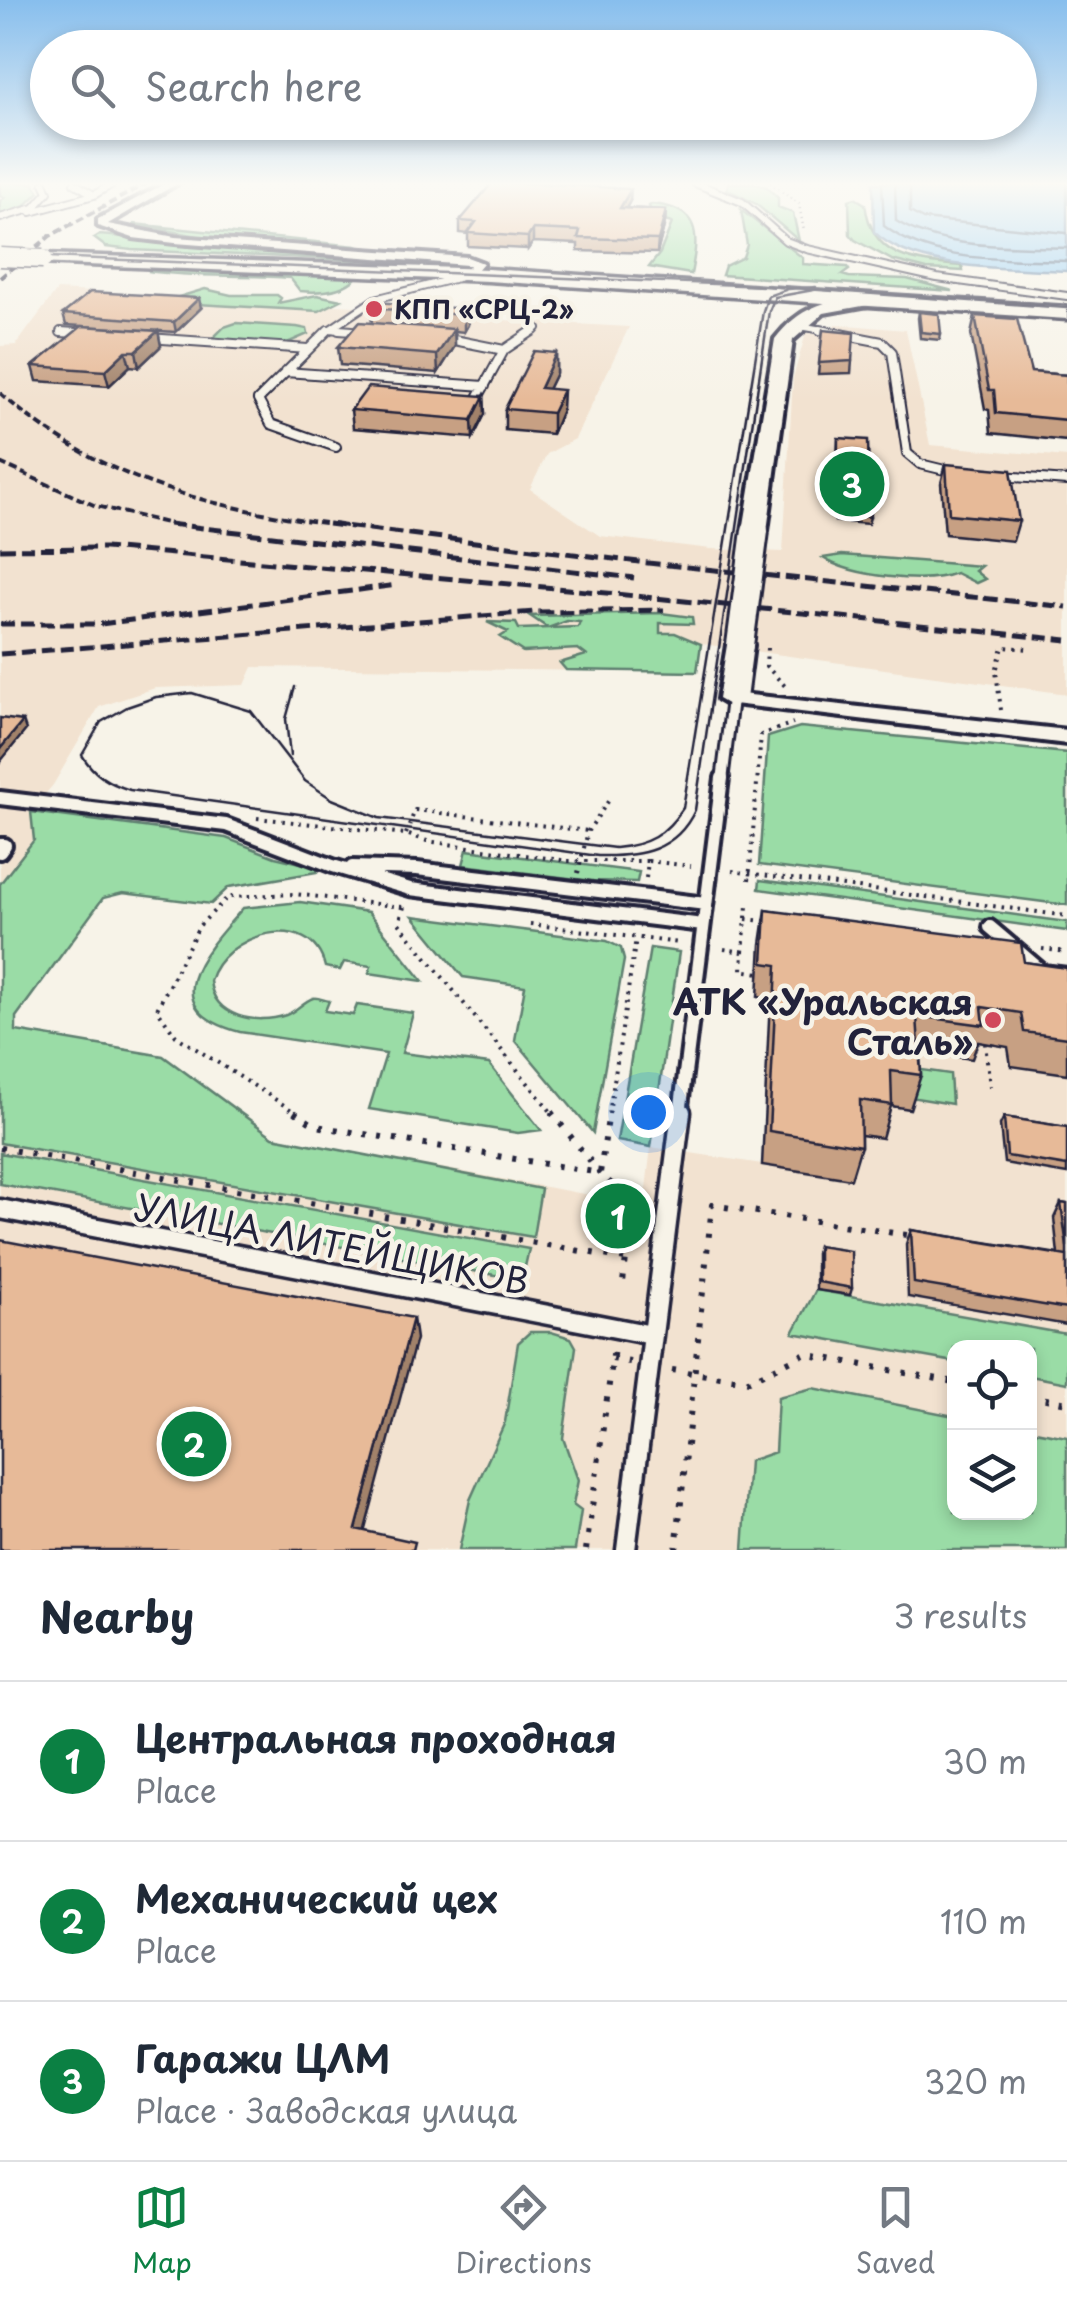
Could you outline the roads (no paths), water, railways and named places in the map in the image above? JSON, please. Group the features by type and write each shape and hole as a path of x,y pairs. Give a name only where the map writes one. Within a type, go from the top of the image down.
{"main road":[{"path":"0,258 470,274 1067,314"}],"street":[{"path":"388,255 477,263 470,274"},
{"path":"759,292 795,306 799,320"},
{"path":"862,301 819,307 799,320 784,339 732,699 1067,737"}],"lane":[{"path":"833,255 903,272 1067,296"},
{"path":"336,447 271,424 258,400 329,329 374,298 470,274"},
{"path":"799,320 882,342 892,352 906,448 920,464 962,473"},
{"path":"475,404 504,350 537,328"},
{"path":"329,329 368,332"},
{"path":"62,332 100,334"},
{"path":"426,336 464,339 504,350"},
{"path":"137,337 308,349"},
{"path":"285,372 484,386"},
{"path":"997,476 1067,481"},
{"path":"626,1550 732,699"},
{"path":"0,798 226,825 333,866 410,888 703,925"},
{"path":"333,866 417,869 706,904"},
{"path":"990,927 1043,972 1067,975"},
{"name":"УЛИЦА ЛИТЕЙЩИКОВ","path":"0,1209 652,1335"}],"water":[{"path":"915,255 1067,255 1067,271 992,268"}],"tram line":[{"path":"8,255 797,288"},
{"path":"797,288 816,287"},
{"path":"797,288 815,290"},
{"path":"797,288 768,296 763,311 683,808 655,837 615,848 379,818 332,799 305,781 251,711 192,693 156,697 127,707 101,722 82,755 102,777 130,790 598,856 642,853 667,843 678,835 695,810 769,311 775,297 815,290"},
{"path":"815,290 1067,308"},
{"path":"290,756 286,719 295,687"}],"railway":[{"path":"0,278 27,255"},
{"path":"0,393 39,424 120,471 250,511 346,526"},
{"path":"0,463 96,506 172,524"},
{"path":"172,524 634,578"},
{"path":"172,524 179,526"},
{"path":"328,524 639,562 1067,607"},
{"path":"0,549 105,548 567,589 1067,640"},
{"path":"0,624 101,624 397,585"},
{"path":"0,654 534,612 664,610"}],"place":[{"name":"КПП «СРЦ-2»","path":"374,309"},
{"name":"Гаражи ЦЛМ","path":"852,484"},
{"name":"АТК «Уральская Сталь»","path":"993,1020"},
{"name":"Центральная проходная","path":"618,1216"},
{"name":"Механический цех","path":"194,1444"}]}
